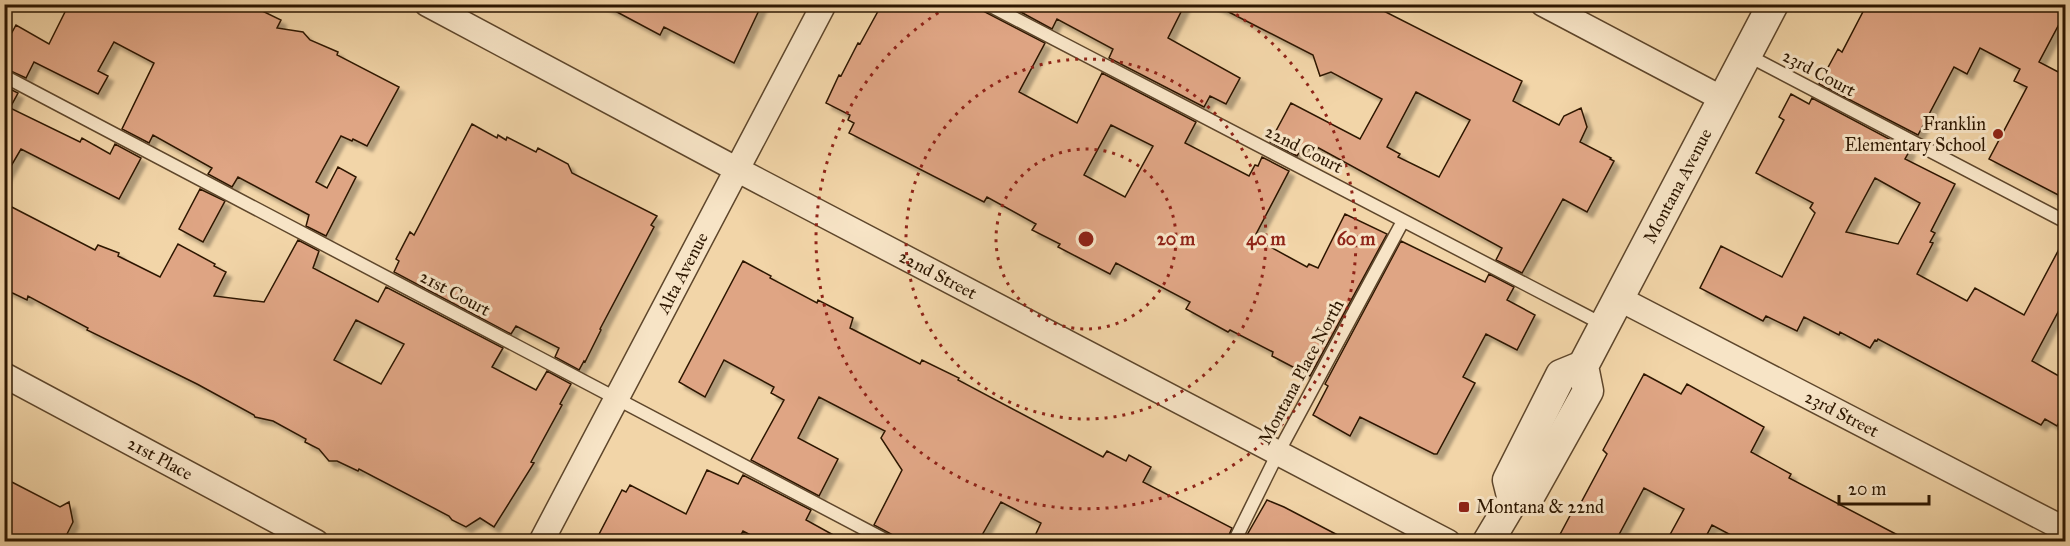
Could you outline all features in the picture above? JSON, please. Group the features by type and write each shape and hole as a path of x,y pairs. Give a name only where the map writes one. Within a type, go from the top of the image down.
{"street":[{"name":"22nd Street","path":"427,4 736,169 1448,542"},
{"name":"Alta Avenue","path":"541,542 824,4"},
{"path":"1543,4 1723,99"},
{"name":"Montana Avenue","path":"1490,541 1513,500 1531,493 1588,391 1583,366 1773,4"},
{"name":"23rd Street","path":"1618,297 2066,530"},
{"name":"21st Place","path":"4,375 316,542"}],"lane":[{"name":"22nd Court","path":"987,4 1604,325"},
{"name":"23rd Court","path":"1747,55 2066,222"},
{"name":"21st Court","path":"4,76 888,542"},
{"name":"Montana Place North","path":"1234,542 1278,453 1403,220"}],"building":[{"path":"69,4 248,4 281,20 277,28 303,32 310,40 338,52 337,55 399,87 367,146 341,136 316,182 327,188 338,167 356,177 326,236 306,226 309,215 238,177 232,187 208,174 212,168 153,135 149,143 122,129 154,63 114,42 98,71 108,76 98,94 34,62 26,78 4,68 4,47 16,25 49,44"},
{"path":"602,4 762,4 734,63 664,27 660,35"},
{"path":"882,4 979,4 983,11 1045,43 1019,92 1077,123 1102,73 1196,122 1185,143 1249,176 1262,157 1289,171 1254,238 1307,267 1309,264 1318,268 1345,214 1387,234 1310,376 1272,356 1273,352 1230,330 1228,332 1186,309 1190,302 1116,263 1110,274 1058,247 1060,244 1032,230 1036,224 987,197 984,202 849,133 854,123 848,120 850,115 826,103 839,75 841,76 858,43 860,44","holes":["1111,125 1153,146 1125,197 1084,175"]},
{"path":"1006,4 1185,4 1168,38 1240,78 1226,104 1210,96 1204,107 1109,58 1113,49 1057,19 1052,29"},
{"path":"1213,4 1370,4 1522,81 1513,101 1559,125 1564,116 1581,108 1587,127 1580,142 1614,161 1587,212 1563,199 1522,273 1496,260 1502,248 1317,147 1314,152 1303,146 1297,156 1270,142 1291,103 1360,139 1382,99 1331,72 1320,76 1313,55","holes":["1416,92 1470,120 1439,177 1398,157 1400,154 1387,147"]},
{"name":"Franklin Elementary School","path":"1867,4 2066,4 2066,11 2039,62 2066,76 2066,199 1989,159 2027,87 2014,81 2020,69 1980,48 1967,74 1954,67 1918,135 1819,84 1838,49 1842,52"},
{"path":"4,86 18,93 10,108 80,142 82,138 110,154 115,144 141,158 119,199 21,149 4,178"},
{"path":"1791,94 1809,104 1812,98 1910,150 1905,159 1955,184 1931,231 1935,233 1930,242 1933,243 1917,274 1967,301 1975,288 2024,315 2066,236 2066,297 2032,361 2066,380 2066,424 2059,422 2057,426 2045,419 2041,425 1878,339 1870,348 1804,317 1797,331 1766,316 1763,321 1700,288 1721,246 1782,277 1815,213 1810,208 1813,203 1756,173 1784,120 1779,117","holes":["1875,178 1920,203 1898,244 1846,232"]},
{"path":"472,124 497,138 498,135 506,140 507,137 536,152 538,148 568,164 572,173 657,216 651,225 654,227 579,370 555,357 559,348 516,326 511,334 394,272 399,261 396,259 410,232 414,235"},
{"path":"200,189 225,201 203,242 179,229"},
{"path":"4,203 95,250 98,245 119,253 118,256 160,277 178,244 226,272 214,296 264,302 298,240 319,251 313,268 378,302 386,287 503,348 492,367 536,390 547,371 571,384 531,462 534,463 494,527 480,518 466,527 359,469 358,471 337,461 329,461 319,449 305,442 306,439 273,421 255,417 197,384 87,330 88,328 28,296 27,300 4,289","holes":["356,320 404,344 381,384 334,360"]},
{"path":"1401,241 1485,282 1489,274 1514,287 1507,300 1535,315 1517,350 1486,334 1463,377 1475,383 1437,454 1360,417 1350,436 1313,415 1328,386 1325,384"},
{"path":"743,261 817,303 818,300 853,318 850,328 920,364 922,360 959,378 958,380 1103,457 1107,451 1126,461 1129,455 1151,467 1143,482 1232,528 1226,542 1032,542 1041,523 1001,502 978,542 897,542 893,535 874,525 902,470 881,438 885,431 819,397 798,438 838,459 819,496 751,460 784,400 771,393 774,387 724,360 705,397 679,382"},
{"path":"1644,374 1681,394 1687,384 1764,427 1751,452 1791,474 1789,478 1911,542 1744,542 1712,525 1703,542 1666,542 1684,509 1644,488 1615,542 1556,542 1573,510 1576,512 1607,454 1603,450"},
{"path":"707,470 738,484 743,475 811,510 806,520 846,542 764,542 743,531 737,542 595,542 622,490 626,492 630,485 686,514"},
{"path":"4,478 60,507 69,502 73,522 63,542 4,542"},
{"path":"1267,500 1284,507 1351,542 1243,542"}],"place":[{"name":"Franklin Elementary School","path":"1998,134"},
{"name":"Montana & 22nd","path":"1464,507"}]}
